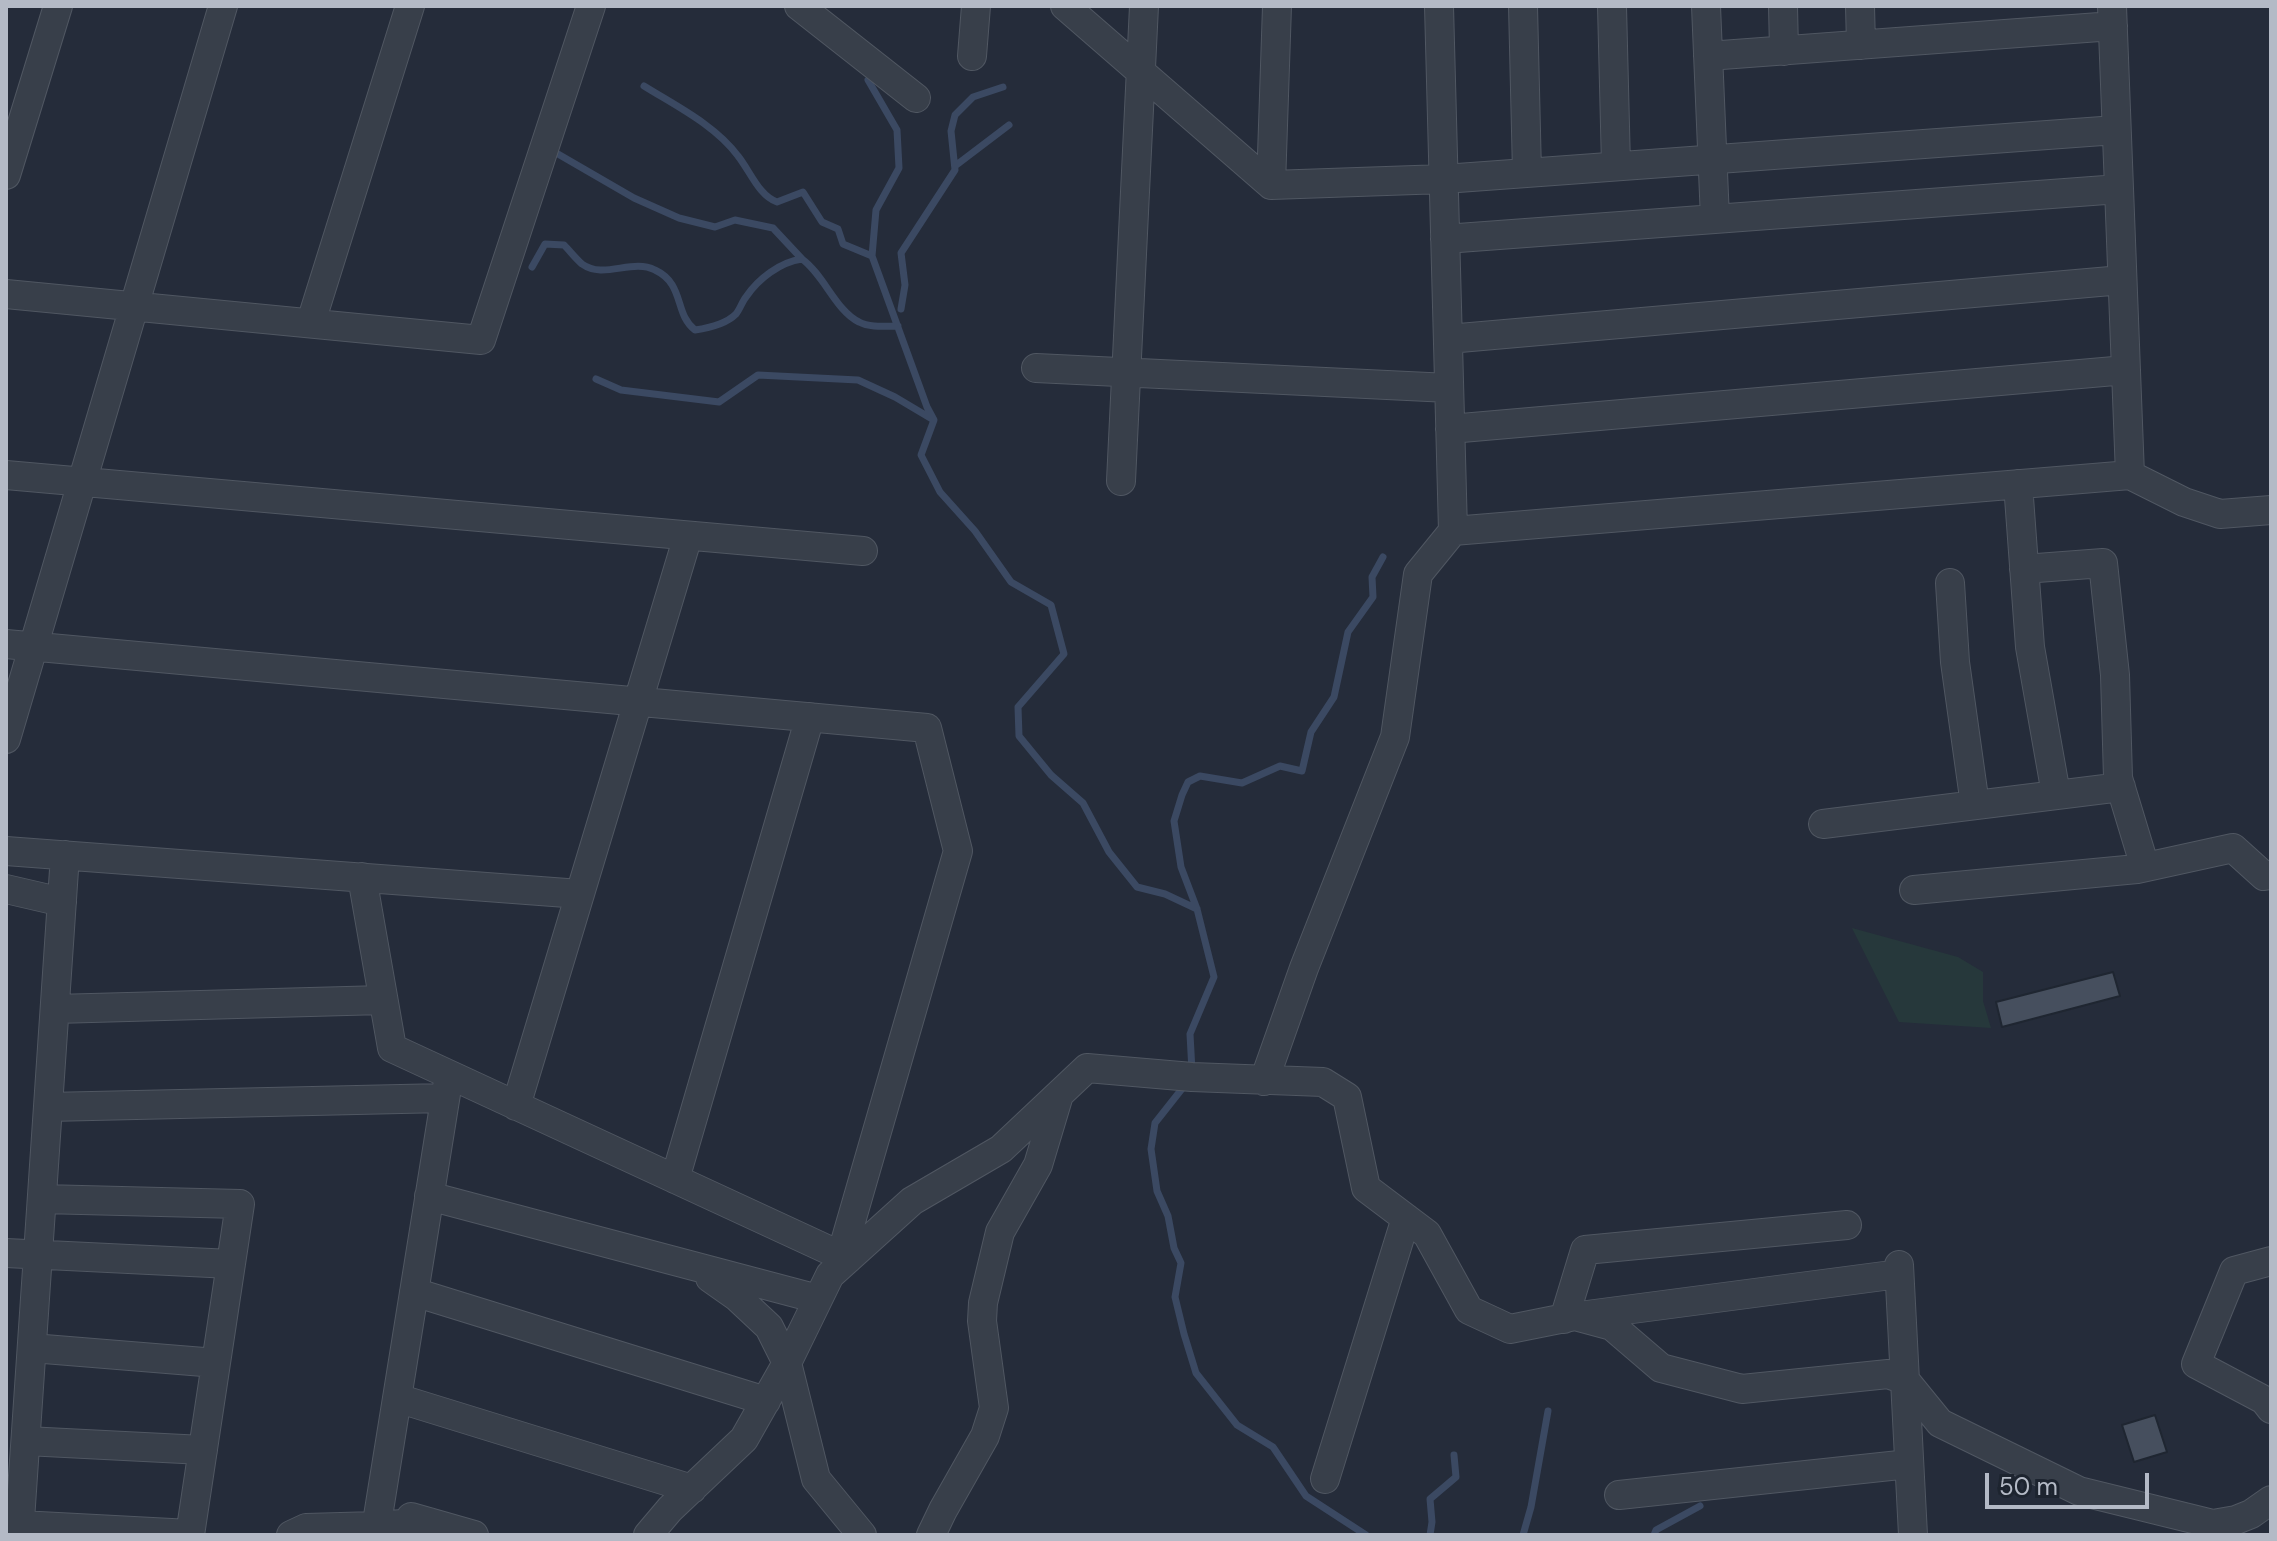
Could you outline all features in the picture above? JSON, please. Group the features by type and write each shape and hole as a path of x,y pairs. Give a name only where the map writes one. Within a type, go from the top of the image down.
{"street":[{"path":"6,175 58,6"},
{"path":"6,739 20,646 83,482 223,6"},
{"path":"311,322 410,6"},
{"path":"6,294 481,340 591,6"},
{"path":"799,6 916,98"},
{"path":"972,56 976,6"},
{"path":"1065,6 1271,185 1444,179 2116,130"},
{"path":"1121,481 1144,6"},
{"path":"1271,185 1277,6"},
{"path":"1264,1081 1304,968 1395,737 1418,574 1453,531 1439,6"},
{"path":"1523,6 1527,173"},
{"path":"1612,6 1616,166"},
{"path":"1706,6 1715,219"},
{"path":"1783,6 1784,51"},
{"path":"1860,6 1861,45"},
{"path":"1708,56 1861,45 2112,16 2130,475"},
{"path":"1445,239 2119,189"},
{"path":"1448,339 2122,280"},
{"path":"1036,368 1449,388"},
{"path":"1450,429 2126,370"},
{"path":"6,475 863,551"},
{"path":"1453,531 2130,475 2184,502 2220,514 2271,510"},
{"path":"2018,484 2030,647 2056,794"},
{"path":"516,1106 688,536"},
{"path":"2024,569 2103,563 2115,675 2118,778 2145,867"},
{"path":"1950,583 1955,662 1975,805"},
{"path":"20,646 927,728 958,851 844,1258"},
{"path":"675,1179 810,717"},
{"path":"1823,824 2121,787"},
{"path":"1914,890 2145,867 2233,848 2264,876 2271,875"},
{"path":"6,851 580,894"},
{"path":"42,1199 240,1204 190,1534 19,1530 65,855"},
{"path":"362,877 392,1048 447,1087"},
{"path":"6,889 62,902"},
{"path":"55,1009 383,1000"},
{"path":"648,1535 744,1439 787,1363 830,1275 844,1258 912,1201 1001,1149 1087,1068 1264,1081 1323,1082 1347,1097 1366,1188 1427,1234 1469,1310 1510,1329 1899,1269 1913,1535"},
{"path":"48,1107 447,1087 516,1106 844,1258"},
{"path":"377,1523 447,1087"},
{"path":"931,1535 985,1436 994,1408 982,1321 983,1303 1000,1232 1038,1165 1059,1094"},
{"path":"429,1196 818,1299"},
{"path":"1325,1479 1406,1218"},
{"path":"1570,1318 1585,1250 1847,1225"},
{"path":"6,1253 231,1264"},
{"path":"2271,1261 2234,1271 2196,1364 2264,1400 2271,1407"},
{"path":"693,1266 737,1297 769,1327 787,1363 816,1479 862,1535"},
{"path":"414,1292 766,1401"},
{"path":"1570,1318 1612,1326 1661,1368 1742,1389 1888,1374 1905,1380 1940,1423 2079,1491 2213,1524 2251,1514 2271,1500"},
{"path":"32,1348 216,1363"},
{"path":"397,1398 692,1489"},
{"path":"26,1441 203,1450"},
{"path":"1619,1495 1909,1464"},
{"path":"291,1535 306,1528 429,1522 474,1535"}],"shaded area":[{"path":"1852,928 1958,957 1983,972 1983,1001 1991,1028 1899,1022"}],"building":[{"path":"2113,972 2120,996 2002,1027 1996,1002"},
{"path":"2155,1415 2167,1452 2134,1462 2122,1425"}],"waterway":[{"path":"868,80 897,130 899,168 876,210 872,256"},
{"path":"644,86 718,135 771,199 777,202 803,192 822,222 838,229 843,244 872,256 934,420 921,455 940,492 975,531 1011,582 1051,605 1064,654 1018,707 1019,736 1051,775 1083,803 1109,852 1137,887 1165,894 1197,909"},
{"path":"901,309 905,285 901,253 955,170 951,131 955,115 973,97 1003,87"},
{"path":"955,166 1009,125"},
{"path":"558,154 634,198 679,218 715,227 735,220 773,228 802,259"},
{"path":"532,267 545,244 564,245 582,264 599,270 637,266 655,270 671,283 684,316 695,330 717,325 732,317 763,278 786,264 802,259 851,317 868,325 898,326"},
{"path":"596,379 621,390 719,402 758,375 858,380 932,419"},
{"path":"1192,1071 1190,1034 1214,977 1197,909 1181,867 1174,821 1182,795 1188,782 1200,776 1242,783 1280,766 1302,771 1311,732 1334,697 1348,632 1373,597 1372,577 1383,557"},
{"path":"1185,1085 1155,1123 1151,1149 1157,1191 1168,1216 1174,1248 1181,1263 1175,1297 1196,1373 1237,1425 1273,1447 1306,1496 1366,1535"},
{"path":"1523,1535 1548,1411"},
{"path":"1430,1535 1430,1499 1456,1477 1454,1455"},
{"path":"1654,1535 1656,1530 1700,1506"}]}
